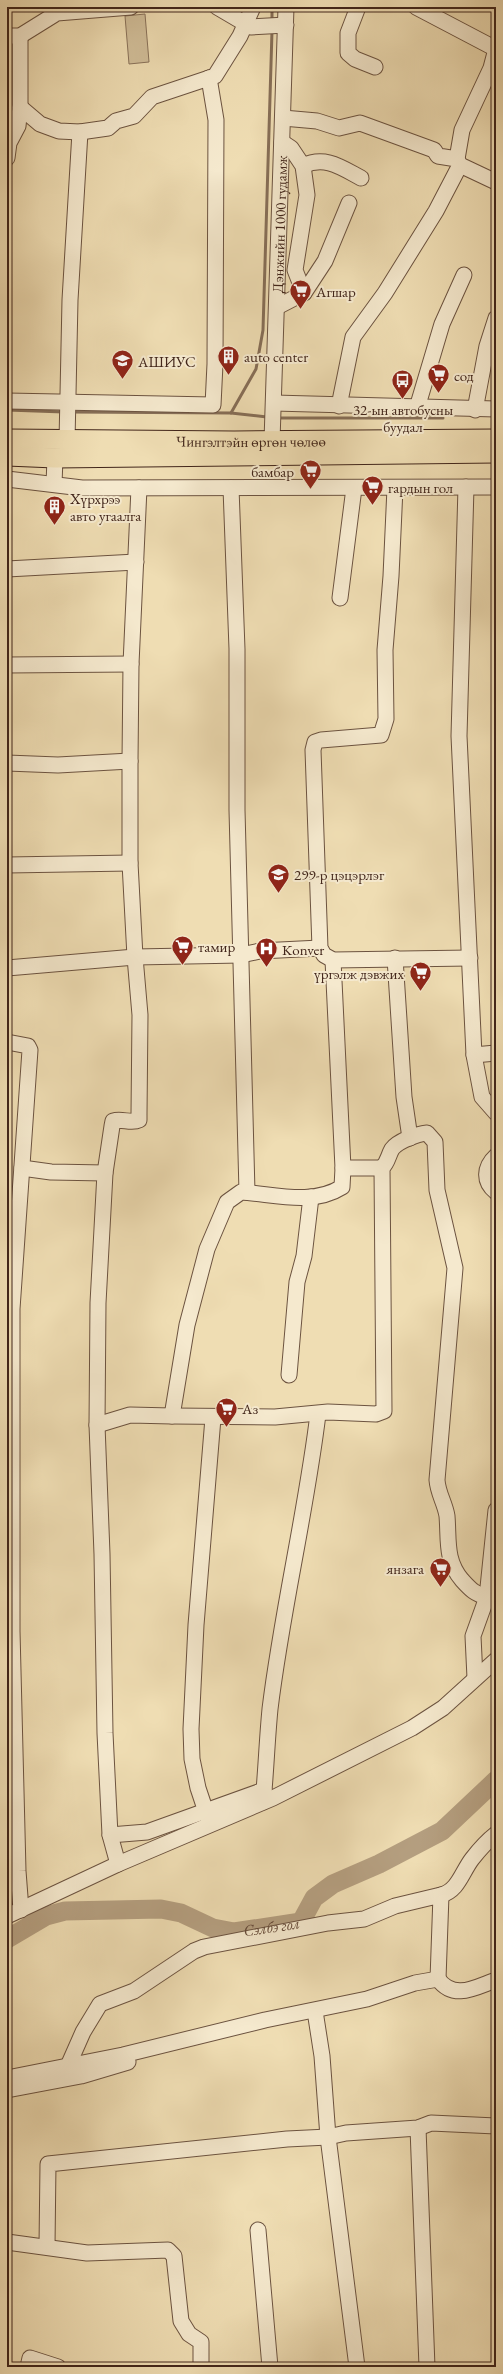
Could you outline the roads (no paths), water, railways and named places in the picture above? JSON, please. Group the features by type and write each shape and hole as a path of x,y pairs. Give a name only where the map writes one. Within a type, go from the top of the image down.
{"main road":[{"name":"Чингэлтэйн өргөн чөлөө","path":"7,439 67,433 273,420 496,439"},
{"name":"Чингэлтэйн өргөн чөлөө","path":"7,456 55,458 496,453"}],"street":[{"path":"7,158 9,143 18,126 20,107 14,36 57,10 131,7"},
{"path":"218,7 249,25 286,26"},
{"path":"20,107 40,124 59,131 80,132 108,128 116,121 134,116 152,98 215,76 249,25 253,7"},
{"name":"Дэнжийн 1000 гудамж","path":"273,420 286,7"},
{"path":"358,7 348,33 348,53 355,59 375,67"},
{"path":"339,406 353,337 397,274 436,211 458,162 462,130 491,68 496,49 416,7"},
{"path":"7,402 123,405 213,405 215,357 216,120 209,78"},
{"path":"283,118 317,121 339,128 360,123 369,125 397,138 434,150 438,156 458,162 496,182"},
{"path":"67,433 70,300 80,132"},
{"path":"282,142 290,148 303,166 307,195 295,270 304,293"},
{"path":"303,166 312,162 328,161 361,178"},
{"path":"277,307 304,293 325,262 349,203"},
{"path":"417,408 442,324 464,275"},
{"path":"475,410 487,346 496,318"},
{"path":"273,420 339,406 475,410 496,409"},
{"path":"54,484 55,458"},
{"path":"7,479 82,488 496,487"},
{"path":"466,487 459,736 474,1055 482,1097 496,1113"},
{"path":"118,1864 110,1835 105,1733 102,1554 97,1425 97,1318 105,1174 113,1121 139,1120 140,1015 130,863 130,761 131,664 139,488"},
{"path":"231,488 237,649 237,810 247,1192"},
{"path":"340,598 354,488"},
{"path":"395,488 392,576 385,650 386,719 384,730 381,735 321,740 315,742 313,750 320,948 324,955 333,960 470,958"},
{"path":"7,568 136,562"},
{"path":"7,665 131,664"},
{"path":"7,763 58,764 130,761"},
{"path":"7,865 130,863"},
{"path":"7,968 135,957 240,955 260,951 320,948"},
{"path":"395,958 404,1097 410,1138"},
{"path":"172,1416 187,1325 207,1249 227,1202 241,1192 272,1196 311,1197 336,1191 342,1187 343,1168 333,960"},
{"path":"7,1042 30,1048 12,1309 12,1615 18,1871 21,1910"},
{"path":"474,1055 496,1053"},
{"path":"97,1425 130,1415 213,1418 232,1415 275,1417 328,1412 376,1414 384,1410 382,1168 389,1160 394,1147 410,1138 426,1133 435,1142 437,1190 455,1268 437,1480 438,1493 446,1515 448,1554 455,1570 474,1594 487,1598"},
{"path":"496,1156 489,1162 486,1179 488,1184 496,1192"},
{"path":"22,1168 51,1172 105,1174"},
{"path":"343,1168 382,1168"},
{"path":"289,1375 298,1282 304,1256 311,1197"},
{"path":"264,1796 270,1709 296,1546 313,1459 318,1414"},
{"path":"210,1824 198,1788 192,1760 191,1729 196,1625 213,1418"},
{"path":"475,1678 473,1636 487,1598 496,1510"},
{"path":"7,1916 118,1864 210,1824 264,1796 412,1728 443,1708 496,1660"},
{"path":"110,1835 147,1832 206,1810 264,1796"},
{"path":"68,2066 83,2032 100,2004 134,1991 194,1951 204,1947 328,1923 364,1919 394,1906 449,1893 454,1888 471,1860 496,1834"},
{"path":"441,1895 438,1979 442,1985 455,1992 464,1992 496,1980"},
{"path":"7,2078 194,2039 265,2020 315,2011 367,1999 415,1983 438,1979"},
{"path":"315,2011 322,2056 328,2137 356,2367"},
{"path":"7,2090 81,2076 154,2056"},
{"path":"47,2246 48,2164 280,2140 328,2137 346,2133 418,2128 432,2123 496,2126"},
{"path":"418,2128 427,2367"},
{"path":"258,2230 270,2367"},
{"path":"7,2242 47,2246 87,2253 168,2250 174,2256 181,2321 189,2334 201,2342 201,2367"},
{"path":"28,2367 30,2358 58,2367"}],"waterway":[{"path":"272,7 272,21"},
{"path":"231,413 256,369 263,330 272,31"},
{"path":"7,410 64,412"},
{"path":"71,412 231,413 267,417"},
{"path":"277,418 443,418"},
{"name":"Сэлбэ гол","path":"7,1939 46,1916 65,1911 161,1909 181,1913 213,1928 234,1932 301,1922 314,1898 333,1884 379,1864 442,1831 496,1780"}],"place":[{"name":"Агшар","path":"300,310"},
{"name":"auto center","path":"228,376"},
{"name":"АШИУС","path":"122,380"},
{"name":"сод","path":"439,394"},
{"name":"32-ын автобусны буудал","path":"403,400"},
{"name":"бамбар","path":"310,490"},
{"name":"гардын гол","path":"373,506"},
{"name":"Хүрхрээ авто угаалга","path":"55,526"},
{"name":"299-р цэцэрлэг","path":"279,894"},
{"name":"тамир","path":"183,966"},
{"name":"Konver","path":"267,968"},
{"name":"үргэлж дэвжих","path":"420,992"},
{"name":"Аз","path":"226,1428"},
{"name":"янзага","path":"440,1588"}]}
